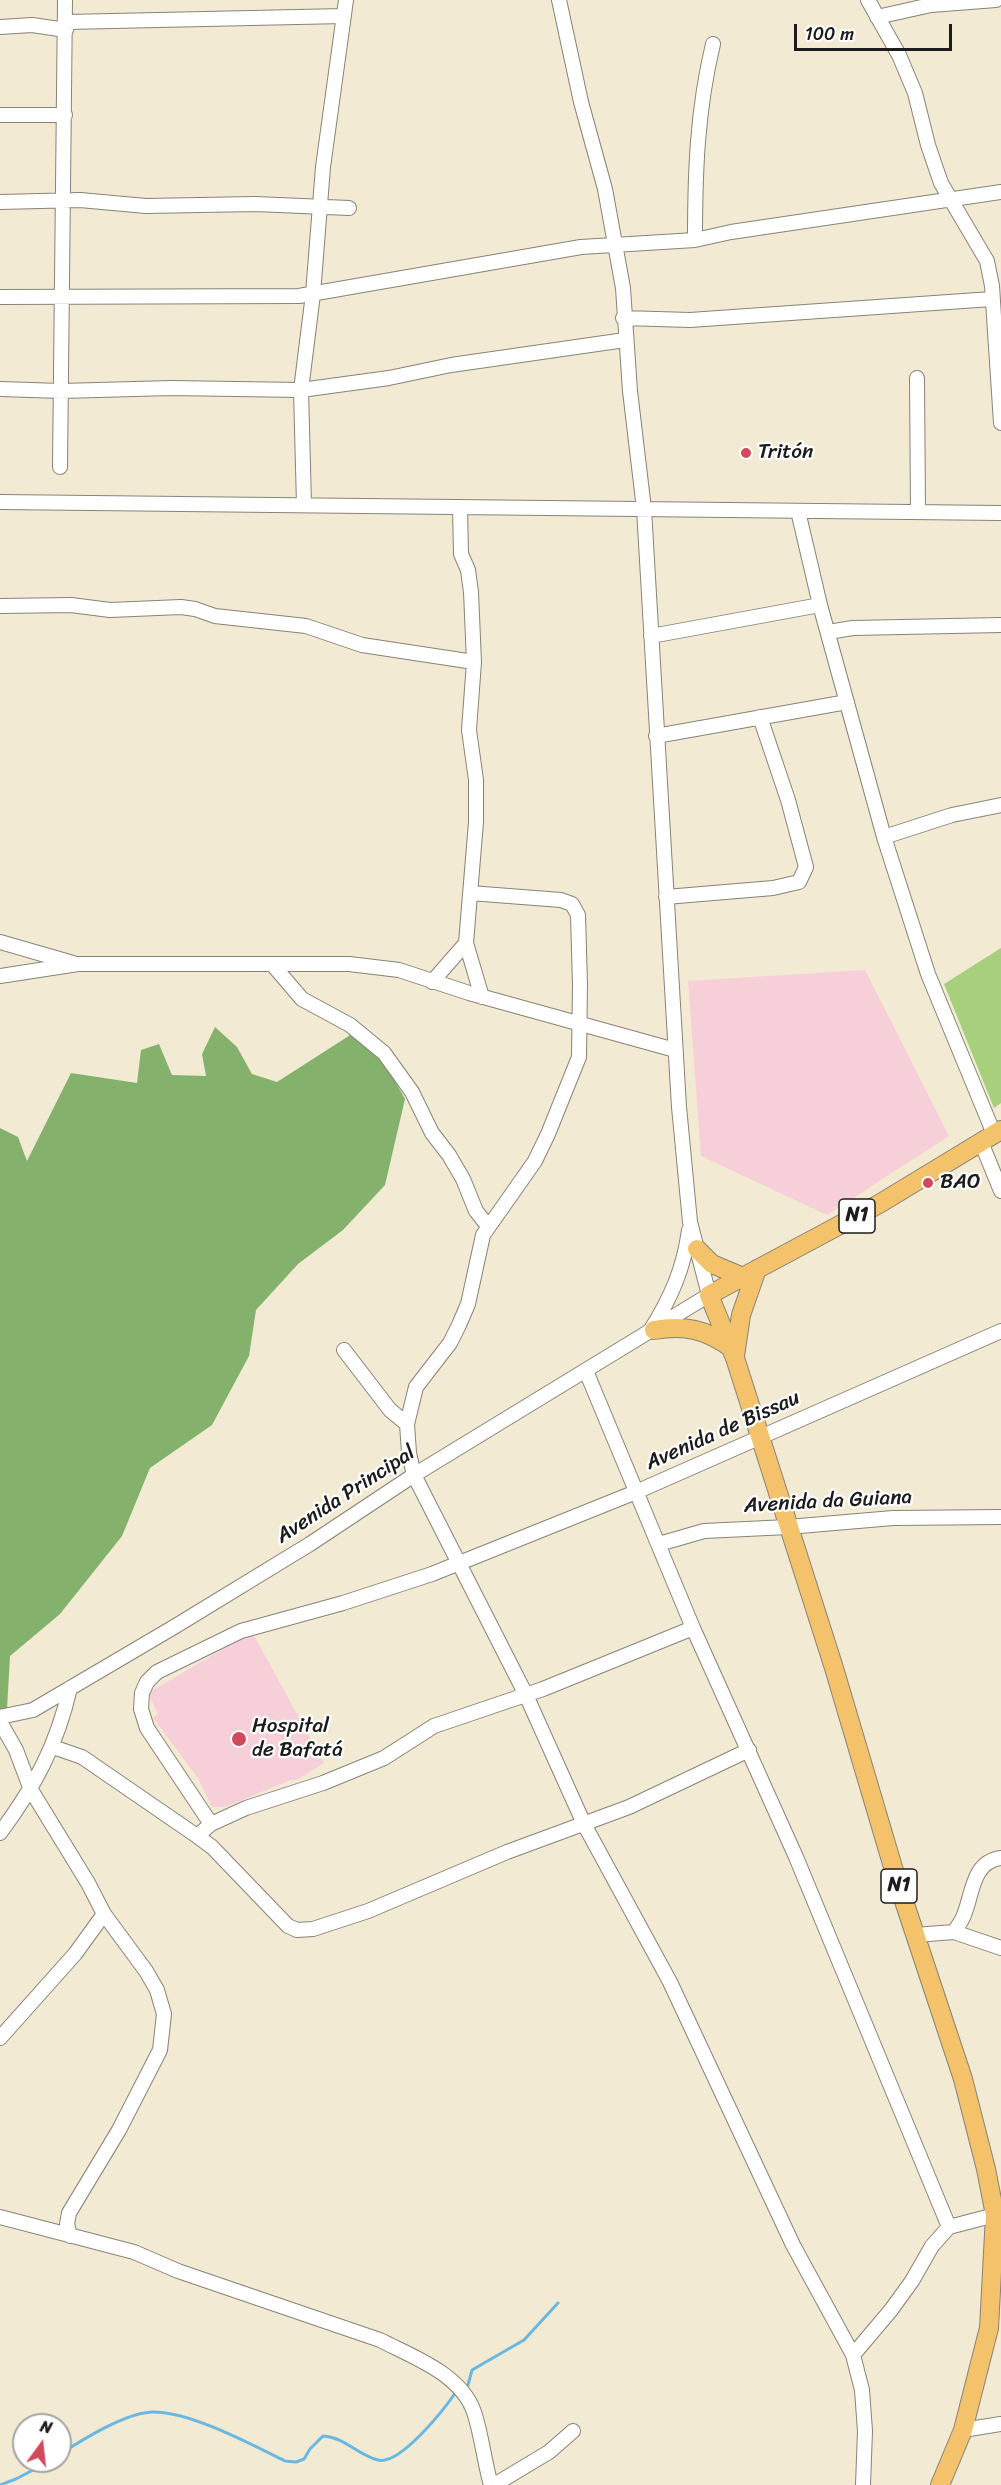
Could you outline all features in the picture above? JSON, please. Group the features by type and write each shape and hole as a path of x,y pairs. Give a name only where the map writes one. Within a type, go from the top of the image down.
{"main road":[{"name":"N1","path":"940,2485 963,2430 989,2328 998,2219 963,2079 915,1935 850,1720 732,1353 709,1295 879,1204 992,1136"},
{"path":"697,1249 712,1264 750,1273 732,1353"},
{"path":"651,1332 670,1327 699,1329 714,1335 732,1353"}],"street":[{"path":"60,467 66,0"},
{"path":"304,505 301,390 313,294 319,207 346,0"},
{"path":"559,0 581,102 600,166 623,288 625,340 644,509 675,1050 690,1222 709,1295"},
{"path":"868,0 899,55 915,93 934,166 941,183 987,261 995,290 1001,423"},
{"path":"877,17 931,5 996,0"},
{"path":"0,27 32,24 66,26 344,16"},
{"path":"695,240 695,158 705,78 713,44"},
{"path":"0,115 64,114"},
{"path":"0,297 61,295 268,297 313,294 539,254 616,244 695,240 731,232 1001,192"},
{"path":"0,202 63,200 146,206 255,204 349,208"},
{"path":"623,318 690,320 995,290"},
{"path":"0,389 301,390 389,378 451,365 625,340"},
{"path":"917,378 918,512"},
{"path":"0,502 1001,513"},
{"path":"460,507 461,554 468,570 471,592 474,662 469,730 476,780 476,822 466,943 482,997"},
{"path":"798,511 820,605 884,837 928,974 992,1136 1001,1191"},
{"path":"0,606 71,604 110,610 195,609 215,616 306,627 363,645 474,662"},
{"path":"651,636 820,605"},
{"path":"828,632 853,628 1001,625"},
{"path":"656,736 847,702"},
{"path":"666,897 773,888 799,882 804,876 806,867 788,800 760,717"},
{"path":"884,837 952,815 1001,805"},
{"path":"470,893 561,900 572,904 578,915 579,1057 548,1134 520,1184 483,1235 468,1304 459,1325 450,1343 416,1387 407,1424 409,1454 414,1475 526,1695 584,1824 670,1983 793,2245 853,2355 863,2400 865,2431 863,2485"},
{"path":"0,942 78,964"},
{"path":"432,982 466,943"},
{"path":"0,976 78,964 380,966 482,997 675,1050"},
{"path":"273,964 302,999 350,1025 384,1053 412,1092 432,1133 449,1155 463,1179 476,1211 488,1226"},
{"path":"651,1332 678,1280 686,1255 690,1222"},
{"name":"Avenida Principal","path":"0,1717 33,1710 246,1584 414,1475 709,1295"},
{"name":"Avenida de Bissau","path":"211,1824 147,1728 141,1709 142,1693 147,1682 157,1672 241,1631 343,1603 432,1574 636,1492 1001,1331"},
{"path":"344,1350 390,1410 407,1424"},
{"path":"586,1371 693,1628 796,1857 949,2228"},
{"name":"Avenida da Guiana","path":"659,1544 704,1530 788,1527 893,1518 1001,1517"},
{"path":"197,1836 211,1824 246,1808 323,1783 384,1758 435,1726 526,1695 647,1649 693,1628"},
{"path":"0,1833 31,1790 53,1746 70,1688"},
{"path":"0,1722 16,1750 31,1790 88,1883 104,1914 146,1971 157,1990 164,2014 164,2032 160,2050 123,2122 69,2213 67,2224 70,2236"},
{"path":"53,1746 82,1757 197,1836 212,1847 288,1926 305,1930 368,1911 507,1852 629,1808 749,1750"},
{"path":"954,1932 964,1915 976,1875 989,1860 1001,1858"},
{"path":"0,2038 75,1954 104,1914"},
{"path":"915,1935 954,1932 1001,1948"},
{"path":"0,2217 134,2252 178,2271 380,2340 423,2362 452,2381 466,2396 474,2411 492,2485 549,2452 573,2431"},
{"path":"853,2355 891,2310 912,2281 932,2246 949,2228 998,2219"},
{"path":"963,2430 1001,2424"}],"shaded area":[{"path":"865,970 949,1136 827,1215 701,1156 688,981"},
{"name":"Hospital de Bafatá","path":"252,1632 324,1763 297,1780 291,1780 225,1807 212,1807 198,1778 153,1718 158,1714 148,1693"}],"green space":[{"path":"1001,948 1001,1103 994,1108 944,984"},
{"path":"215,1027 237,1047 252,1074 277,1082 358,1030 379,1053 405,1099 385,1185 343,1230 298,1264 256,1310 249,1356 212,1425 150,1468 122,1536 60,1614 10,1656 7,1709 0,1714 0,1128 18,1137 27,1161 71,1073 137,1083 141,1050 159,1044 172,1075 206,1076 202,1054"}],"waterway":[{"path":"464,2387 468,2385 472,2370 524,2340 558,2303"},
{"path":"72,2447 117,2422 152,2412 167,2413 201,2423 285,2461 296,2462 304,2459 323,2436 338,2439 371,2458 387,2459 398,2454 421,2434 456,2392"},
{"path":"0,2485 27,2473"}],"place":[{"name":"Tritón","path":"746,453"},
{"name":"BAO","path":"928,1183"},
{"name":"Hospital de Bafatá","path":"239,1739"}]}
